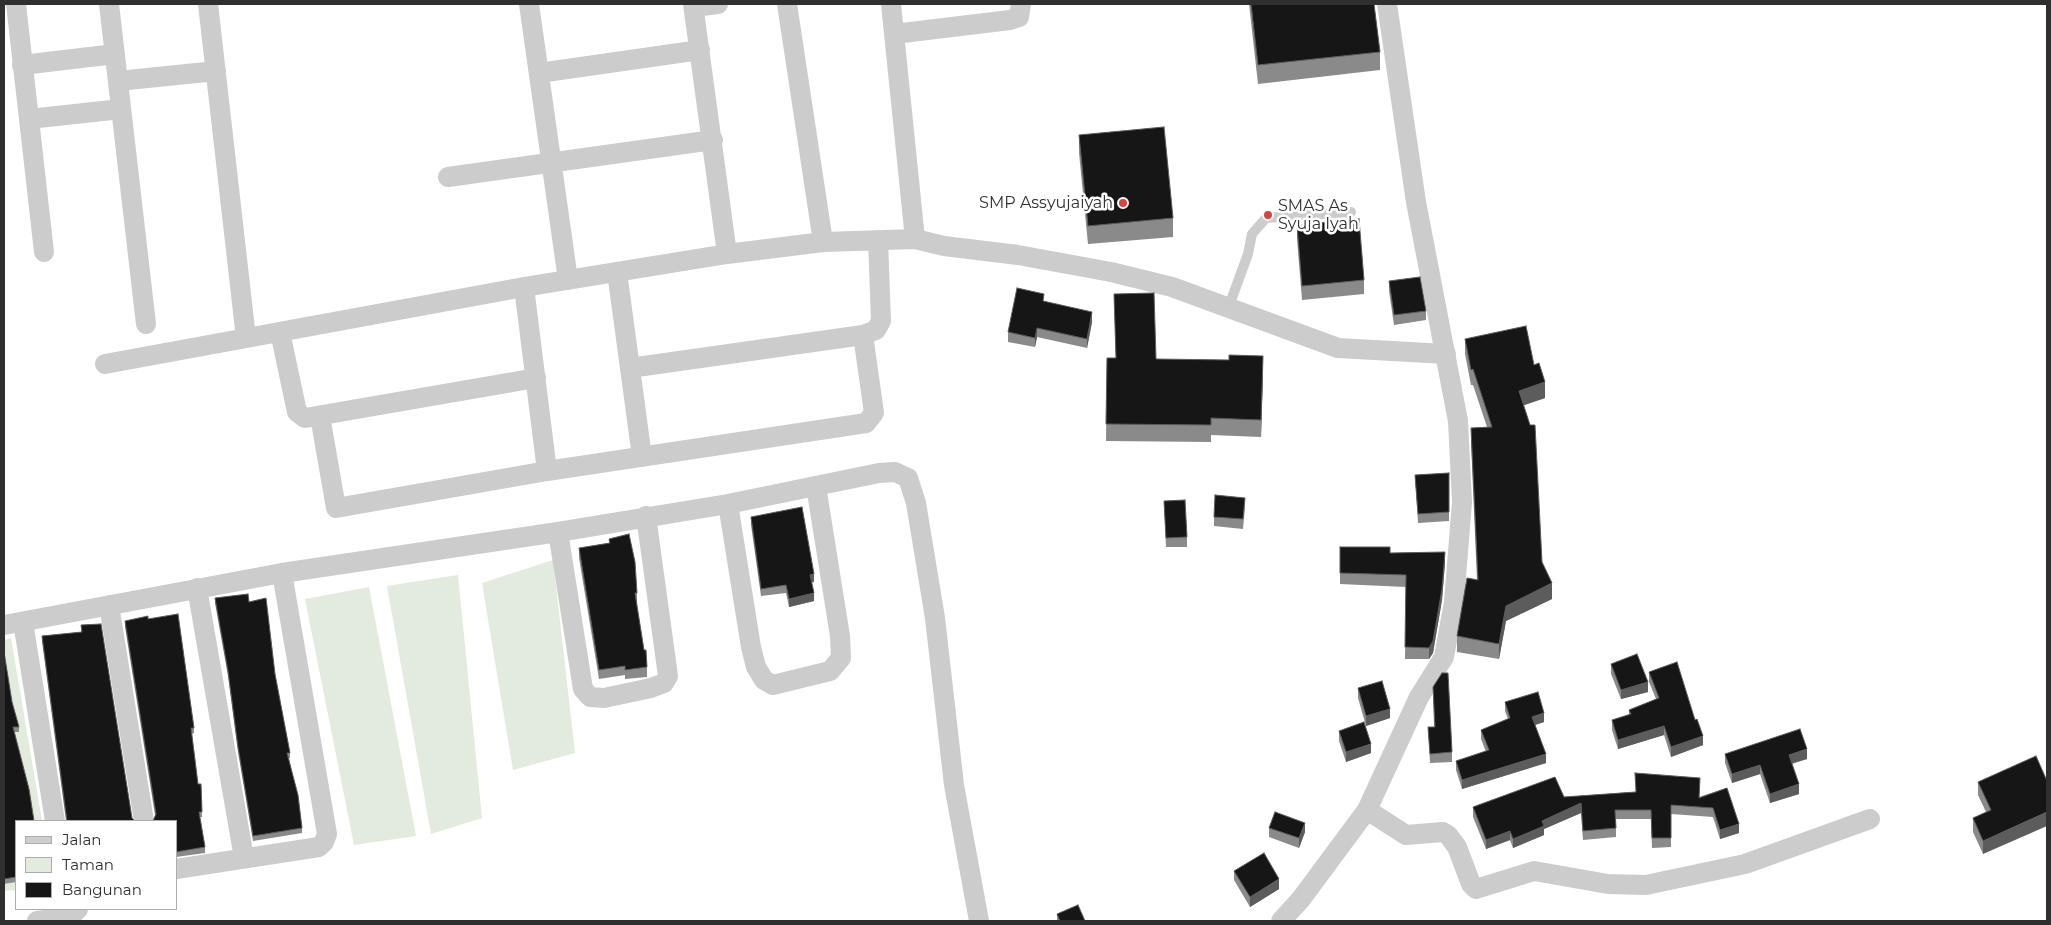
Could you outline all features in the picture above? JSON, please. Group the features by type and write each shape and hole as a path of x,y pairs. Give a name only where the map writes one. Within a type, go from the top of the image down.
{"street":[{"path":"16,4 44,252"},
{"path":"110,4 146,324"},
{"path":"208,4 246,338"},
{"path":"529,4 568,280"},
{"path":"718,4 694,5 727,254"},
{"path":"787,4 823,242"},
{"path":"891,4 916,239"},
{"path":"894,34 1010,20 1019,17 1022,10 1020,4"},
{"path":"1281,921 1301,899 1367,810 1419,697 1444,657 1454,602 1462,502 1458,421 1416,202 1387,4"},
{"path":"539,72 700,50"},
{"path":"22,65 115,54"},
{"path":"118,81 216,71"},
{"path":"29,119 121,109"},
{"path":"448,177 713,140"},
{"path":"104,364 524,287 727,254 823,242 916,239 944,246 1018,255 1111,272 1172,287 1229,306 1338,348 1446,354"},
{"path":"630,368 864,335 876,330 881,321 878,240"},
{"path":"617,272 642,457"},
{"path":"524,287 547,471"},
{"path":"280,332 297,412 305,418 536,378"},
{"path":"320,416 336,508 547,471 866,423 874,413 864,335"},
{"path":"55,820 14,623 197,588 728,504 879,473 895,472 908,478 916,503 932,599 954,785 979,921"},
{"path":"728,504 751,647 756,667 764,680 773,685 830,671 841,658 840,636 816,486"},
{"path":"558,532 583,689 590,697 604,698 651,688 664,683 668,676 646,516"},
{"path":"178,868 319,847 324,842 327,834 282,574"},
{"path":"197,588 244,858"},
{"path":"109,605 144,820"},
{"path":"1367,810 1406,835 1443,832 1448,835 1457,847 1470,884 1476,889 1534,871 1608,884 1646,885 1745,864 1870,819"},
{"path":"38,921 70,917 77,910"}],"lane":[{"path":"1229,306 1248,254 1252,234 1266,218 1351,212"}],"green space":[{"path":"553,560 575,753 513,770 482,583"},
{"path":"458,575 482,818 431,834 387,586"},
{"path":"369,587 416,836 354,845 305,599"},
{"path":"11,638 42,820 15,820 15,890 4,891 4,640"}],"building":[{"path":"1251,4 1374,4 1380,52 1258,65"},
{"path":"1164,127 1173,218 1088,226 1079,135"},
{"path":"1359,219 1364,280 1302,286 1297,225"},
{"path":"1420,277 1426,311 1394,315 1389,281"},
{"path":"1017,288 1044,294 1043,301 1092,312 1087,339 1037,328 1035,338 1008,332"},
{"path":"1154,293 1156,359 1229,360 1229,355 1263,356 1261,420 1211,418 1211,425 1106,424 1107,358 1116,358 1114,294"},
{"path":"1526,326 1534,365 1539,363 1545,382 1519,391 1530,425 1535,425 1542,562 1552,583 1506,606 1499,644 1457,636 1467,578 1478,580 1471,428 1492,427 1473,369 1471,370 1465,339"},
{"path":"1449,473 1449,512 1418,514 1415,475"},
{"path":"1215,495 1245,498 1243,519 1214,517"},
{"path":"1185,500 1187,537 1166,538 1164,501"},
{"path":"802,507 814,574 810,575 814,593 789,599 786,585 761,589 751,517"},
{"path":"629,534 635,562 637,593 635,593 644,650 646,650 647,667 625,670 625,666 599,670 579,548 610,543 609,539"},
{"path":"1340,547 1390,547 1390,553 1445,552 1442,589 1433,641 1429,648 1405,647 1406,575 1340,573"},
{"path":"248,594 249,602 266,598 275,674 290,753 287,753 298,795 302,828 253,836 215,598"},
{"path":"178,614 194,728 191,728 198,784 201,784 202,812 199,812 205,847 178,852 178,820 153,820 156,814 125,621 148,616 148,619"},
{"path":"101,624 132,818 134,820 67,820 42,636 82,632 81,625"},
{"path":"4,652 12,702 19,727 13,727 29,789 34,820 15,820 15,877 4,879"},
{"path":"1637,654 1648,682 1621,690 1611,664"},
{"path":"1677,662 1695,720 1697,719 1703,736 1671,747 1664,726 1618,740 1612,720 1631,714 1629,710 1659,698 1649,672"},
{"path":"1442,673 1448,673 1452,752 1430,754 1428,727 1435,727 1433,687"},
{"path":"1382,681 1390,709 1366,716 1358,688"},
{"path":"1538,692 1544,713 1532,717 1546,754 1462,780 1456,761 1489,750 1481,730 1510,718 1505,702"},
{"path":"1364,722 1371,744 1346,752 1339,731"},
{"path":"1800,729 1807,749 1789,755 1799,784 1770,794 1760,765 1732,774 1725,754"},
{"path":"2036,756 2047,781 2047,812 1983,841 1973,818 1991,810 1978,782"},
{"path":"1635,773 1700,778 1699,798 1727,788 1739,824 1720,830 1713,808 1671,805 1671,838 1652,838 1651,810 1615,810 1616,828 1583,831 1581,803 1542,821 1544,826 1513,839 1510,831 1486,840 1473,807 1555,777 1564,797 1636,792"},
{"path":"1275,812 1305,823 1299,838 1269,828"},
{"path":"1264,853 1279,879 1250,897 1234,871"},
{"path":"1078,905 1085,921 1060,921 1057,914"}],"place":[{"name":"SMP Assyujaiyah","path":"1123,203"},
{"name":"SMAS As Syuja Iyah","path":"1268,215"}]}
